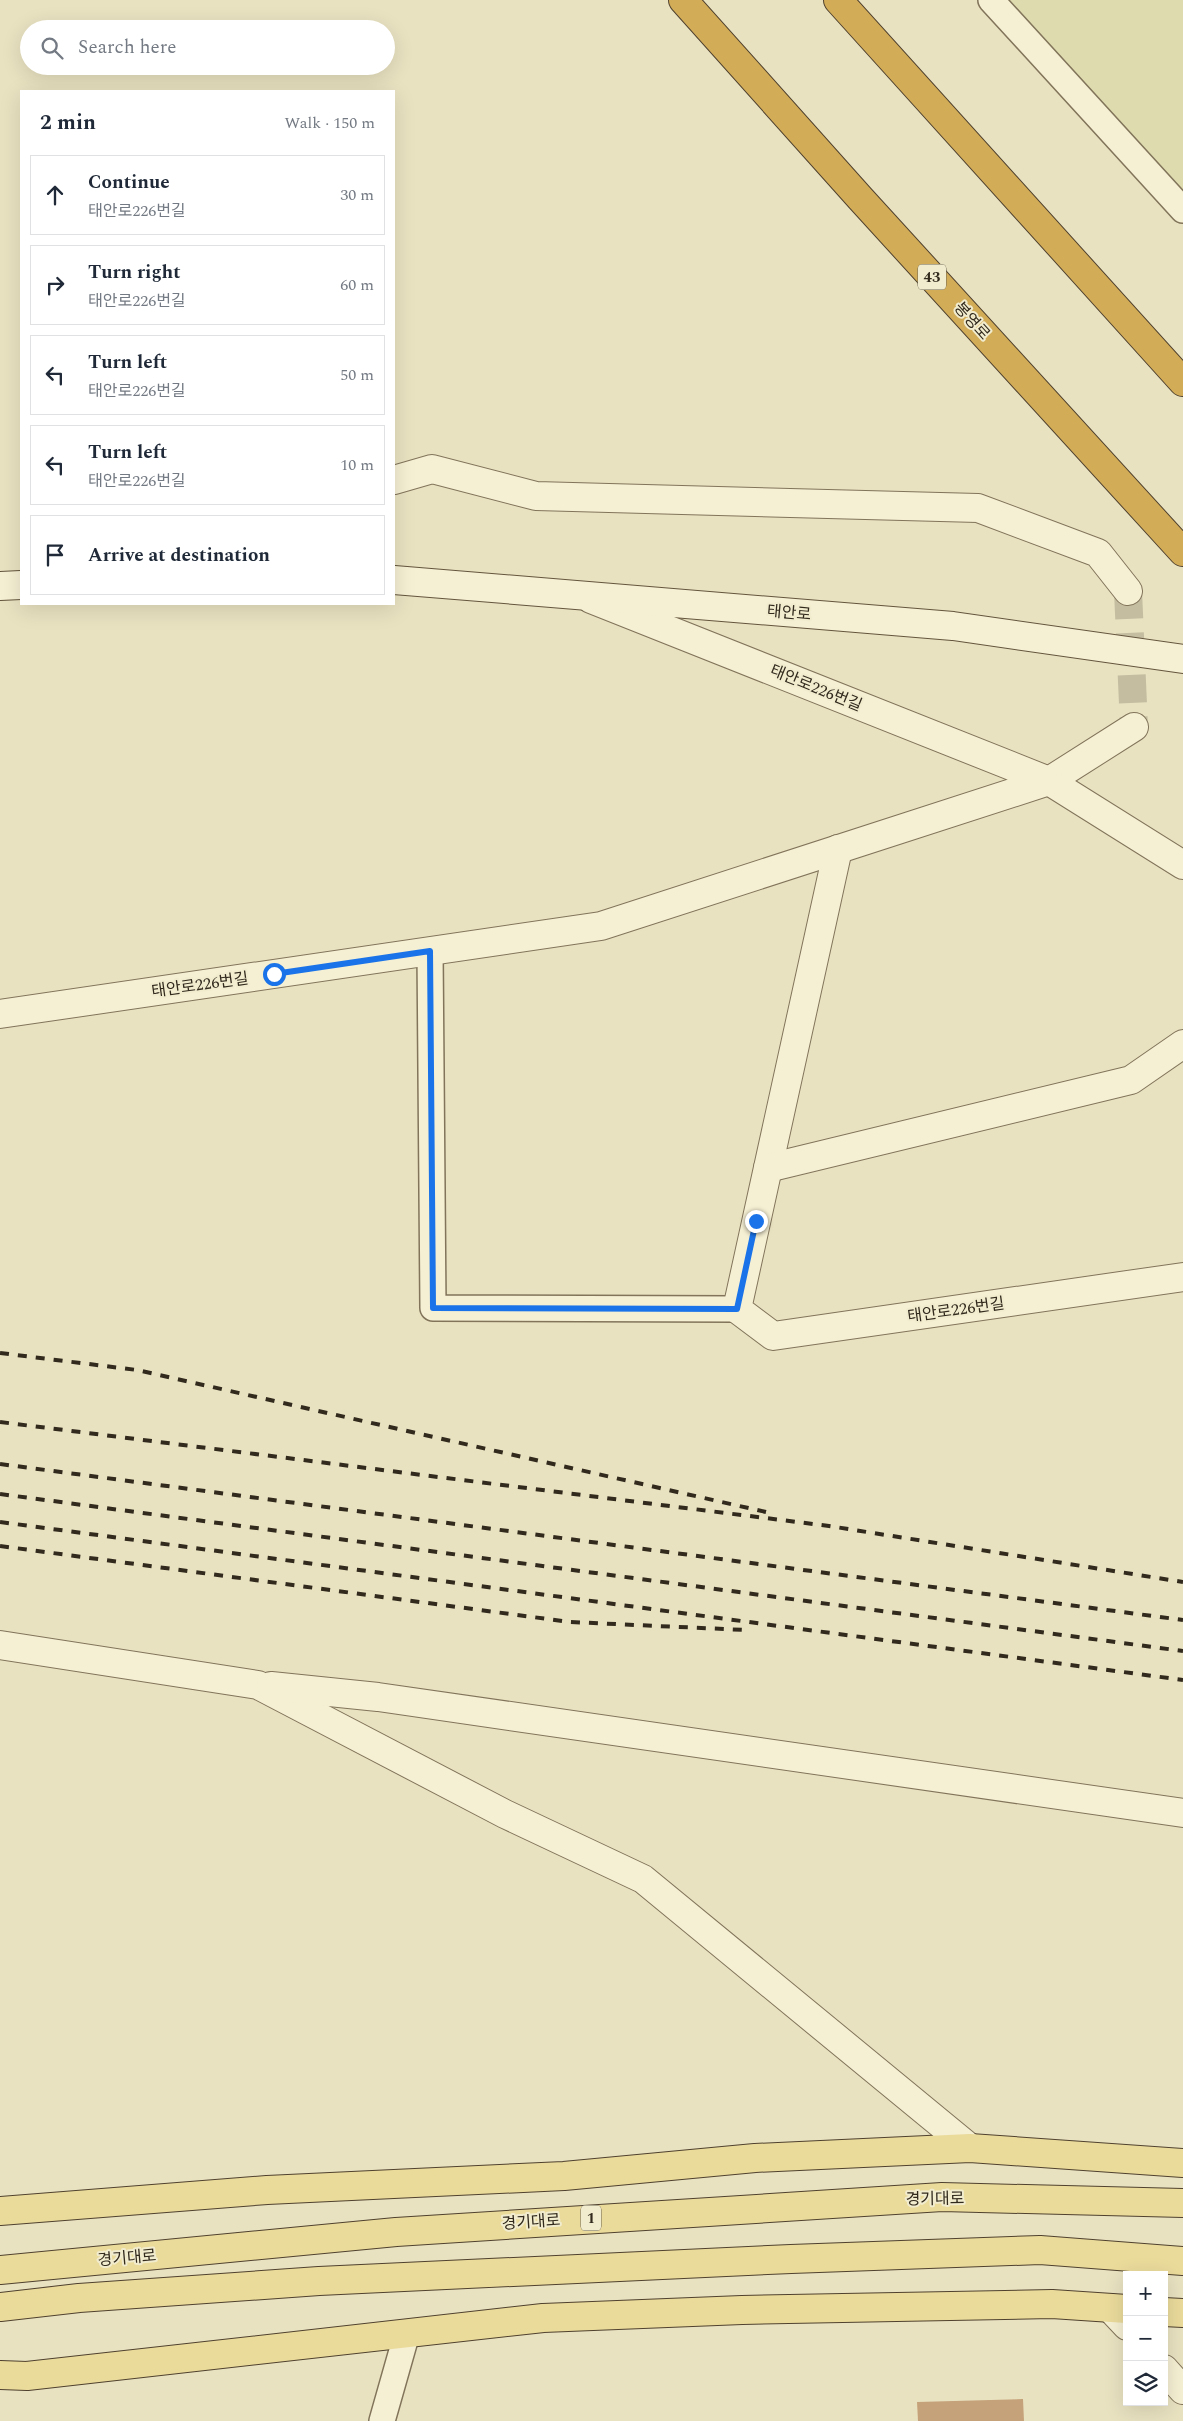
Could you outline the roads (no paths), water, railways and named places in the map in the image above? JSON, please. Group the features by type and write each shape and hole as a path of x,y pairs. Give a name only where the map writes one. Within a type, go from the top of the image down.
{"highway":[{"name":"봉영로","path":"683,0 860,198 1183,552"},
{"path":"838,0 1183,382"}],"main road":[{"path":"0,2211 266,2190 564,2176 755,2158 970,2148 1183,2163"},
{"name":"경기대로","path":"0,2270 406,2231 942,2197 1183,2203"},
{"path":"0,2307 79,2298 319,2281 791,2259 1040,2250 1183,2261"},
{"path":"0,2374 27,2376 543,2318 742,2310 1052,2304 1121,2314"},
{"path":"1168,2312 1183,2313"}],"street":[{"path":"395,480 432,469 536,496 978,508 1098,554 1128,591"},
{"name":"태안로","path":"395,580 953,626 1183,659"},
{"path":"0,586 20,585"},
{"name":"태안로226번길","path":"582,596 1049,781 1183,865"},
{"path":"1049,781 1134,727"},
{"name":"태안로226번길","path":"0,1014 601,926 1049,781"},
{"path":"737,1309 838,849"},
{"path":"768,1168 1131,1080 1183,1044"},
{"name":"태안로226번길","path":"737,1309 773,1336 1183,1277"},
{"path":"0,1646 258,1685 378,1696 1183,1813"},
{"path":"258,1685 505,1814 643,1879 970,2148"},
{"path":"1168,2373 1183,2390"}],"lane":[{"path":"991,0 1183,210"},
{"path":"430,951 433,1308 737,1309"},
{"path":"382,2421 407,2334"}],"tunnel":[{"path":"1128,591 1134,727"}],"railway":[{"path":"0,1353 137,1370 766,1512"},
{"path":"0,1422 829,1526 1183,1582"},
{"path":"0,1464 1183,1620"},
{"path":"0,1494 1183,1651"},
{"path":"0,1522 1183,1680"},
{"path":"0,1546 570,1622 746,1630"}]}
